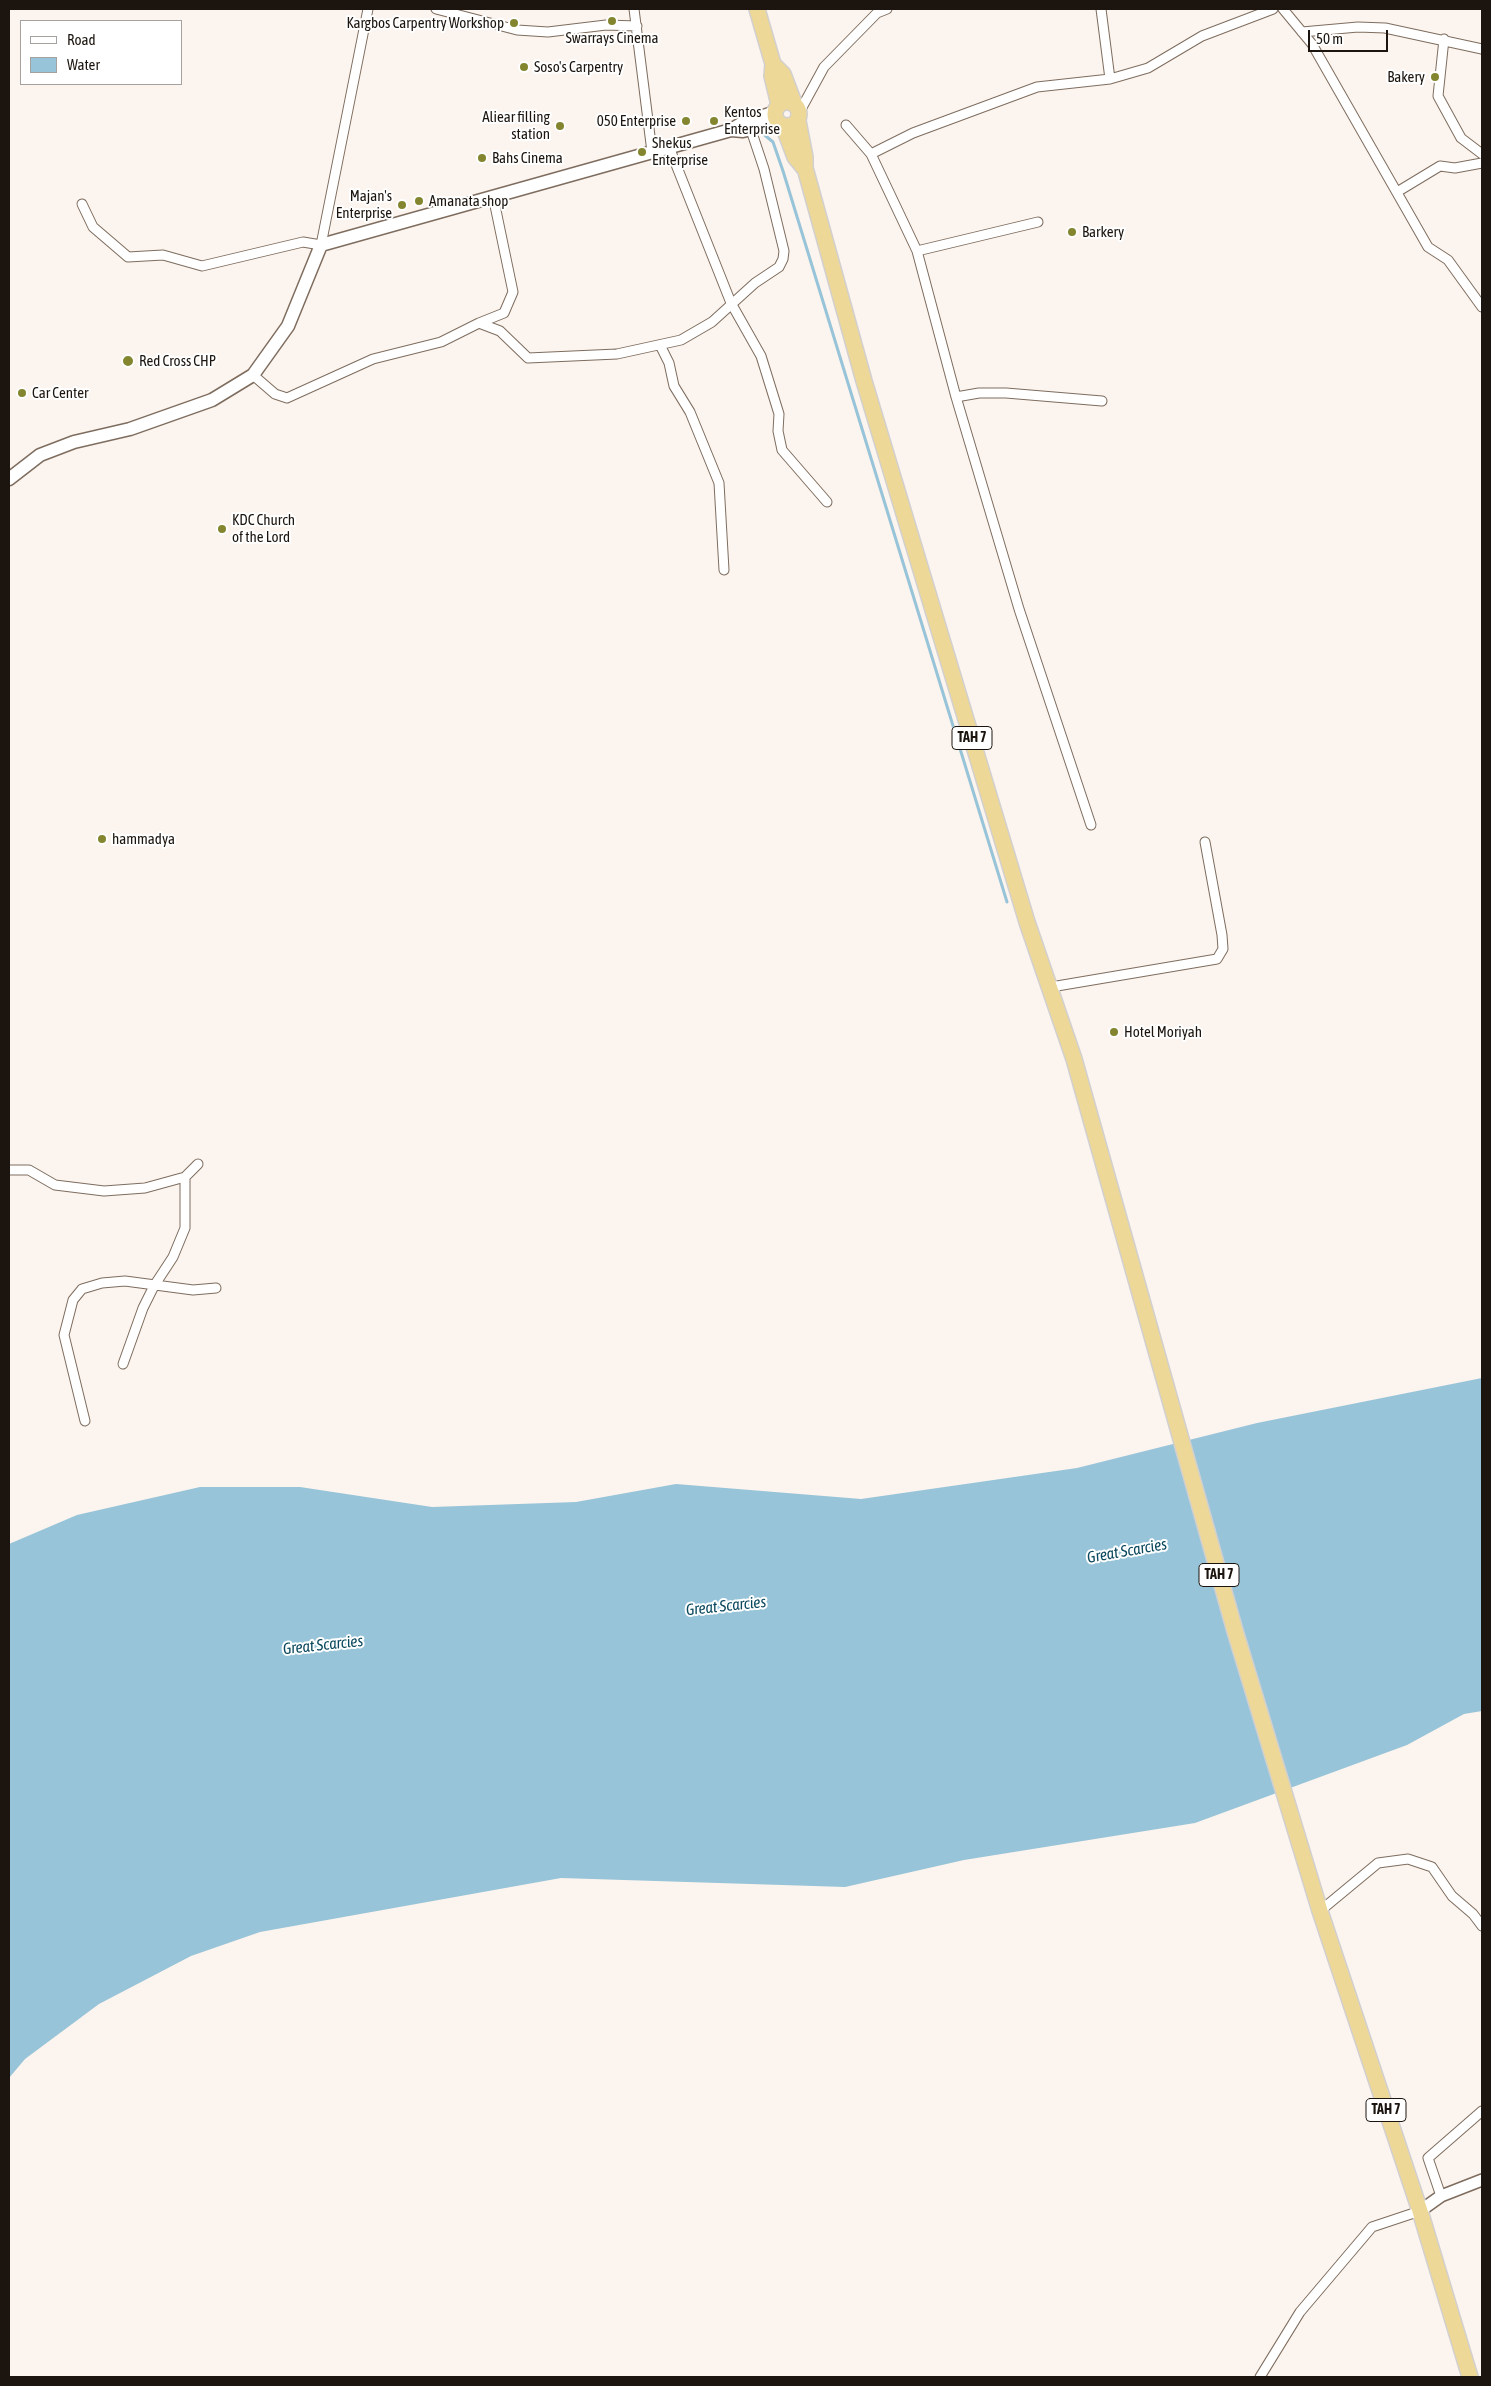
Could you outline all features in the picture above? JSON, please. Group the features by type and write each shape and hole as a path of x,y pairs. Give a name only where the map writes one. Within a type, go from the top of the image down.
{"highway":[{"name":"TAH 7","path":"756,9 773,64 783,74 787,114 795,157 805,168 870,400 1027,922 1051,987 1079,1078 1235,1631 1320,1911 1420,2211 1470,2377"}],"main road":[{"path":"731,130 741,124 787,114"},
{"path":"9,479 40,455 74,442 130,428 212,400 253,375 288,326 321,245 731,130 751,130 787,114"}],"street":[{"path":"82,204 93,227 128,257 163,255 202,266 303,242 321,245 368,9"},
{"path":"436,9 499,27 517,30 548,32 606,25 637,26"},
{"path":"634,9 652,152"},
{"path":"787,114 824,67 877,14 887,9"},
{"path":"1100,9 1110,79"},
{"path":"872,154 913,133 1037,87 1110,79 1148,68 1202,36 1273,9"},
{"path":"1283,9 1312,44 1428,247 1448,260 1482,307"},
{"path":"1302,32 1358,27 1385,28 1482,49"},
{"path":"1444,40 1438,96 1461,138 1482,154"},
{"path":"846,125 872,154 917,251 956,397 1019,609 1091,825"},
{"path":"479,323 500,331 528,358 617,354 681,340 712,322 755,283 779,267 783,259 784,251 766,177 751,130"},
{"path":"669,147 731,303 761,356 779,414 778,431 782,450 827,502"},
{"path":"1397,192 1440,166 1455,168 1482,164"},
{"path":"253,375 275,394 287,398 373,359 441,342 504,313 513,292 493,196"},
{"path":"917,251 1038,222"},
{"path":"660,345 669,362 674,386 693,418 719,483 724,570"},
{"path":"956,397 979,393 1006,393 1102,400"},
{"path":"1051,987 1217,959 1223,949 1222,935 1205,842"},
{"path":"9,1170 29,1170 55,1185 104,1191 145,1188 185,1177 198,1164"},
{"path":"123,1364 143,1308 154,1286 173,1257 185,1228 185,1177"},
{"path":"85,1421 64,1335 73,1300 82,1289 102,1283 125,1282 193,1290 216,1288"},
{"path":"1320,1911 1378,1863 1408,1859 1432,1867 1452,1896 1473,1914 1482,1926"},
{"path":"1441,2196 1428,2158 1482,2110"},
{"path":"1260,2377 1300,2312 1372,2227 1420,2211 1441,2196 1482,2180"}],"water":[{"name":"Great Scarcies","path":"1482,1378 1482,1711 1464,1714 1407,1745 1195,1823 964,1860 845,1887 561,1878 260,1932 191,1956 99,2004 25,2059 9,2078 9,1544 77,1515 200,1487 300,1487 432,1507 576,1502 676,1484 861,1499 1077,1468 1257,1423"}],"waterway":[{"path":"761,132 773,142 783,171 1007,902"}],"place":[{"name":"Swarrays Cinema","path":"612,21"},
{"name":"Kargbos Carpentry Workshop","path":"514,23"},
{"name":"Soso's Carpentry","path":"524,67"},
{"name":"Bakery","path":"1435,77"},
{"name":"050 Enterprise","path":"686,121"},
{"name":"Kentos Enterprise","path":"714,121"},
{"name":"Aliear filling station","path":"560,126"},
{"name":"Shekus Enterprise","path":"642,152"},
{"name":"Bahs Cinema","path":"482,158"},
{"name":"Amanata shop","path":"419,201"},
{"name":"Majan's Enterprise","path":"402,205"},
{"name":"Barkery","path":"1072,232"},
{"name":"Red Cross CHP","path":"128,361"},
{"name":"Car Center","path":"22,393"},
{"name":"KDC Church of the Lord","path":"222,529"},
{"name":"hammadya","path":"102,839"},
{"name":"Hotel Moriyah","path":"1114,1032"}]}
